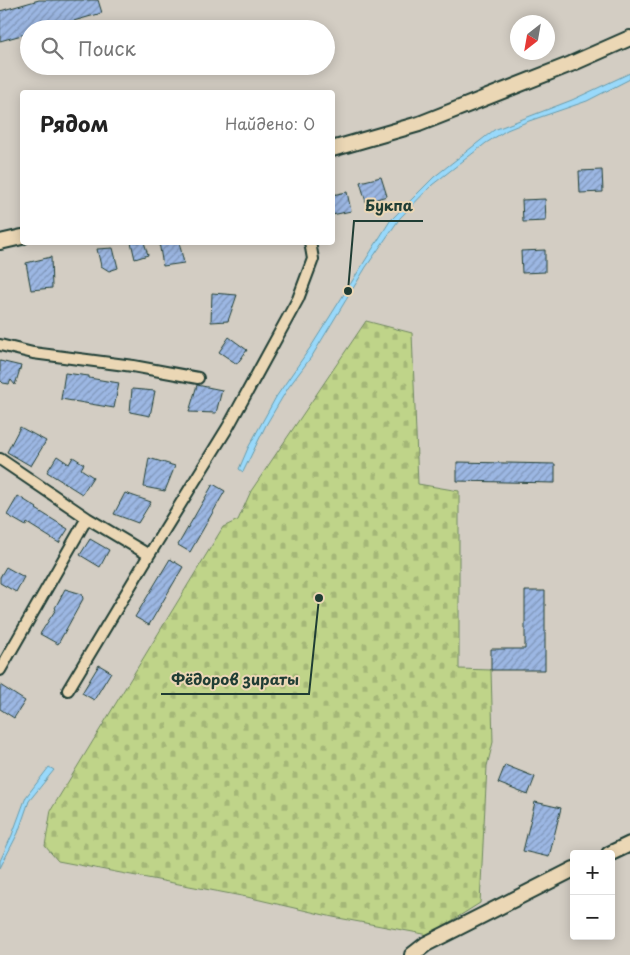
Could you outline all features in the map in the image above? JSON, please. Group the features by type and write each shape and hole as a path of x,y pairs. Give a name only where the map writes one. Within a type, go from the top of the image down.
{"street":[{"path":"335,148 419,124 571,64 630,38"},
{"path":"0,242 20,237"},
{"path":"68,690 148,555 228,427 298,299 313,259 311,245"},
{"path":"0,345 33,353 133,366 198,378"},
{"path":"0,459 87,518 148,555"},
{"path":"0,670 87,518"},
{"path":"615,851 630,844"},
{"path":"412,955 426,944 570,871"}],"green space":[{"path":"366,321 412,333 418,484 459,491 459,669 491,670 493,742 487,766 480,903 429,935 333,917 247,897 58,861 45,846 51,810 223,527 238,520 251,491"}],"water":[{"path":"630,73 630,79 587,101 507,130 486,143 432,185 400,218 366,267 312,356 288,388 266,425 243,472 239,469 248,448 276,397 312,345 390,221 434,177 494,130 572,100"},
{"path":"49,767 54,770 29,801 18,833 0,868 0,861 26,797"}],"building":[{"path":"39,0 98,0 102,13 77,20 20,20 20,35 0,41 0,11"},
{"path":"602,170 603,192 580,193 579,171"},
{"path":"381,177 387,196 366,202 360,182"},
{"path":"347,192 351,211 335,214 335,194"},
{"path":"545,199 546,221 523,222 522,200"},
{"path":"132,245 145,245 148,255 135,259"},
{"path":"160,245 180,245 184,263 163,266"},
{"path":"113,248 118,268 109,271 101,266 97,249"},
{"path":"545,250 545,272 522,273 521,251"},
{"path":"51,257 52,288 31,290 26,263"},
{"path":"212,293 237,295 228,321 211,322"},
{"path":"229,337 247,350 237,364 219,352"},
{"path":"0,361 21,366 15,385 11,380 9,384 3,383 0,380"},
{"path":"65,373 119,383 114,408 61,399"},
{"path":"197,385 222,390 216,413 189,412"},
{"path":"132,389 155,391 150,416 130,412"},
{"path":"20,427 46,441 31,466 7,452"},
{"path":"57,456 69,464 73,457 84,464 81,469 93,477 82,494 47,472"},
{"path":"149,458 175,466 165,491 144,487"},
{"path":"457,462 555,464 555,483 457,481"},
{"path":"213,484 225,491 190,552 178,545"},
{"path":"125,493 151,502 138,523 114,514"},
{"path":"18,496 68,529 59,543 27,523 26,526 7,515"},
{"path":"90,539 109,550 100,567 80,555"},
{"path":"170,559 183,567 149,625 135,617"},
{"path":"6,567 24,577 16,592 0,583 0,577"},
{"path":"65,589 82,594 83,599 58,644 40,634 56,609"},
{"path":"525,591 545,591 545,670 491,670 491,649 525,649"},
{"path":"99,665 111,672 94,700 82,693"},
{"path":"0,685 25,701 14,718 0,709"},
{"path":"505,765 535,777 528,795 498,783"},
{"path":"535,802 561,808 549,857 523,851"}],"place":[{"name":"Букпа","path":"348,291"},
{"name":"Фёдоров зираты","path":"319,598"}]}
